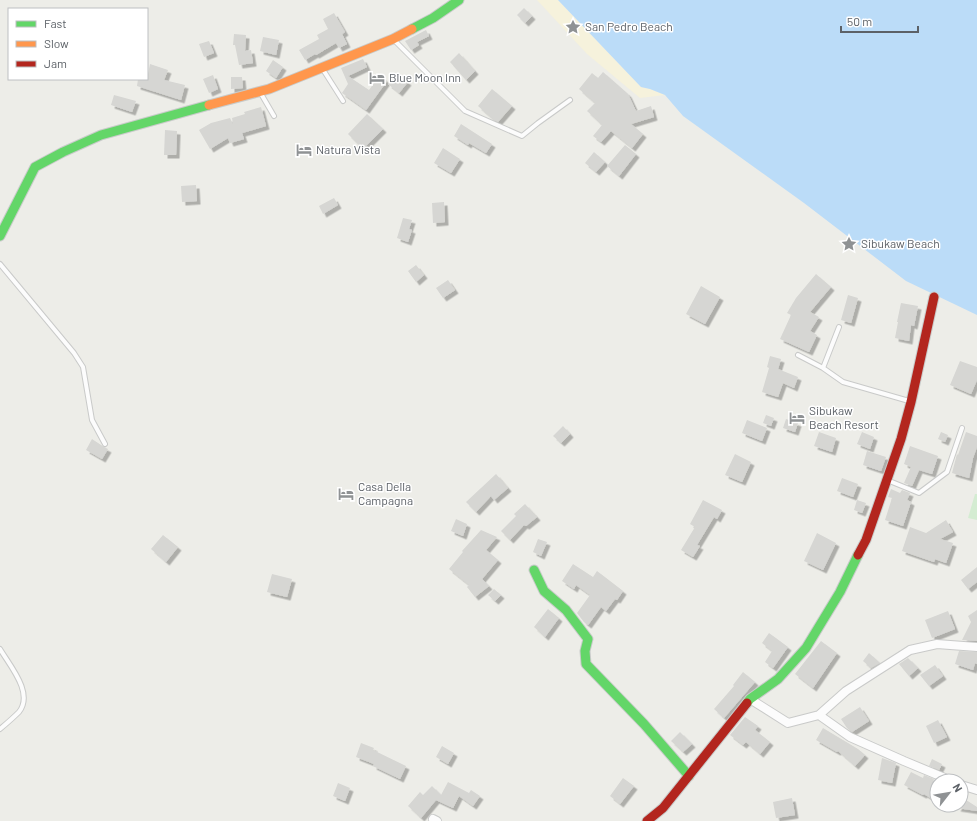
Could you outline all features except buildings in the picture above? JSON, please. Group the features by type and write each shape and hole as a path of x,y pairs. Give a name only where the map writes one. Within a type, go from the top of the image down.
{"street":[{"path":"0,236 35,167 56,155 101,135 260,92 393,39 433,18 459,0"},
{"path":"647,821 663,808 750,699 778,679 806,648 840,592 866,540 901,439 911,402 934,297"},
{"path":"534,570 544,591 566,610 588,640 585,651 586,664 644,724 689,776"},
{"path":"750,699 788,723 819,715 846,691 910,650 937,644 977,647"},
{"path":"819,715 850,737 932,773"}],"lane":[{"path":"393,39 465,111 522,136 570,100"},
{"path":"322,68 343,101"},
{"path":"260,92 274,116"},
{"path":"0,264 74,352 83,367 92,420 105,444"},
{"path":"823,368 839,327"},
{"path":"798,355 823,368 843,382 911,402"},
{"path":"887,480 919,493 947,472 962,428"},
{"path":"0,649 22,687 24,701 19,711 0,729"}],"green space":[{"path":"975,494 977,494 977,520 968,518"}],"sand":[{"name":"San Pedro Beach","path":"537,0 558,0 641,87 665,95 640,98 587,54"}],"water":[{"path":"558,0 977,0 977,315 906,281 804,203 683,116 665,95 641,87"}],"traffic: fast":[{"path":"412,29 433,18 459,0"},
{"path":"0,236 35,167 63,152 101,135 209,105"},
{"path":"747,703 750,699 778,679 806,648 840,592 858,555"},
{"path":"534,570 544,591 566,610 588,639 585,651 586,664 644,724 689,776"}],"traffic: slow":[{"path":"209,105 269,89 393,39 412,29"}],"traffic: jam":[{"path":"858,555 866,540 901,439 911,402 934,297"},
{"path":"647,821 663,808 747,703"}],"place":[{"name":"San Pedro Beach","path":"573,27"},
{"name":"Blue Moon Inn","path":"377,78"},
{"name":"Natura Vista","path":"304,150"},
{"name":"Sibukaw Beach","path":"849,244"},
{"name":"Sibukaw Beach Resort","path":"797,418"},
{"name":"Casa Della Campagna","path":"346,494"}]}
